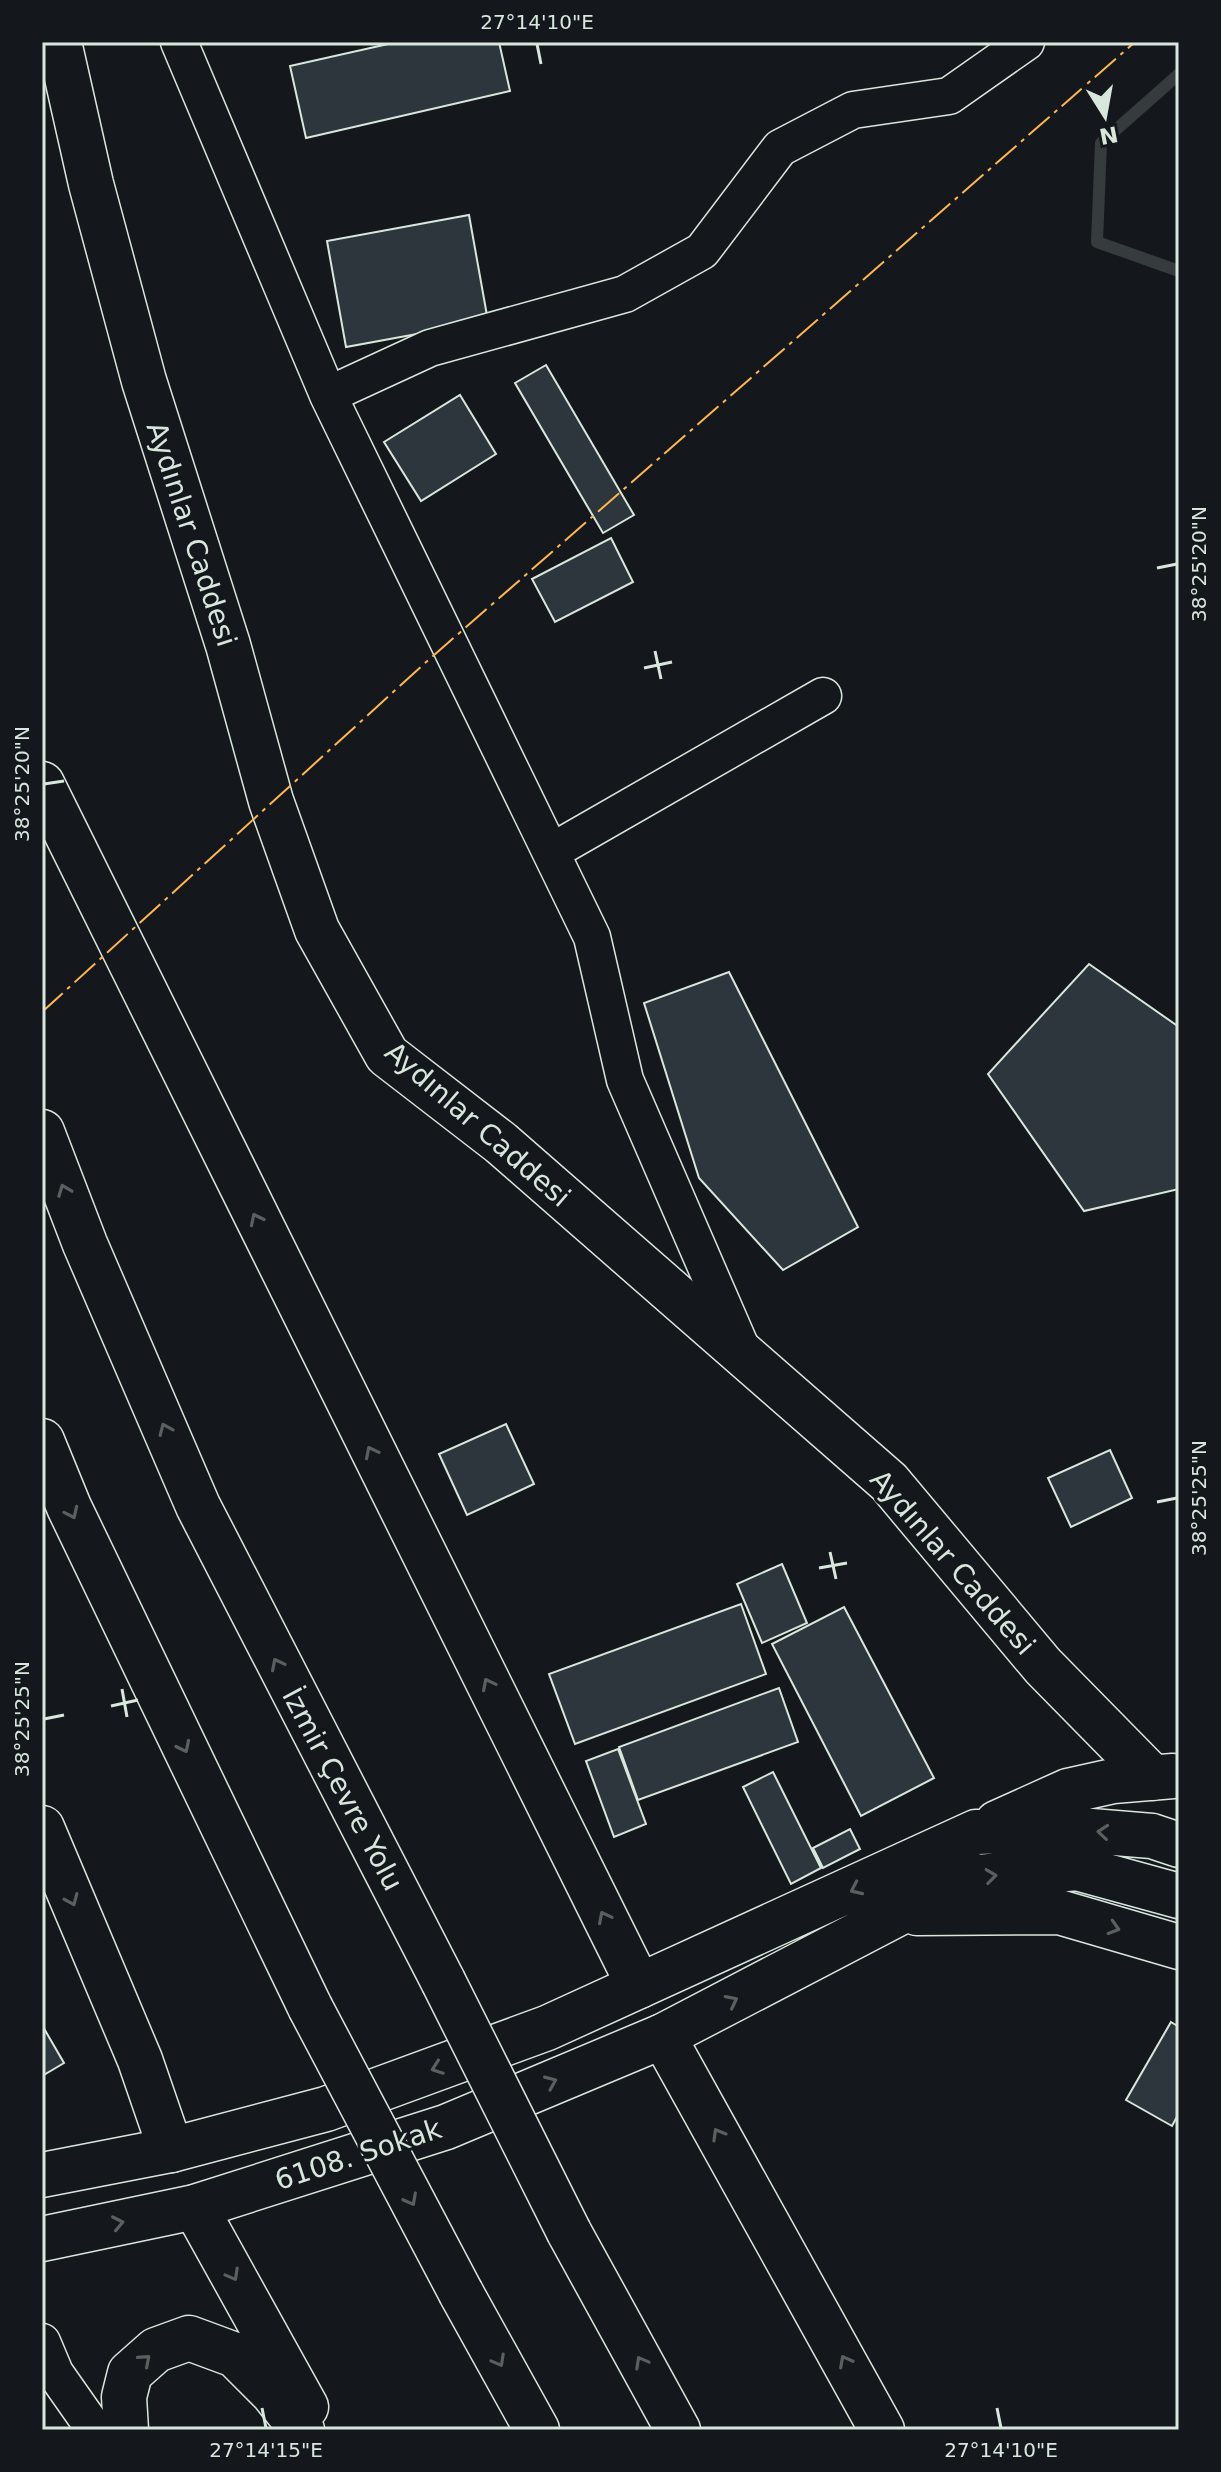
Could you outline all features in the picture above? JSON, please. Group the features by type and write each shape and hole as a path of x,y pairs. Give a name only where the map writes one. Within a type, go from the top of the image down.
{"main road":[{"name":"Aydınlar Caddesi","path":"59,42 91,184 144,381 228,645 271,801 317,930 387,1055 501,1143 889,1482 1043,1666 1166,1776"},
{"path":"42,784 639,1986 1068,1791 1166,1776"},
{"name":"İzmir Çevre Yolu","path":"42,1132 85,1244 198,1506 569,2232 678,2430"},
{"path":"42,1441 69,1507 310,2007 537,2430"},
{"path":"42,1828 140,2060 171,2150"},
{"path":"976,1832 1067,1829 1152,1836 1179,1845"},
{"path":"882,2430 663,2036 899,1913 979,1877 1077,1868 1179,1896"},
{"path":"899,1913 1059,1912 1179,1947"},
{"name":"6108. Sokak","path":"42,2175 171,2150 326,2109 547,2028 639,1986"},
{"name":"6108. Sokak","path":"42,2239 195,2207 446,2127 663,2036"},
{"path":"195,2207 319,2430"},
{"path":"126,2430 124,2397 130,2373 156,2350 189,2338 235,2355 302,2430"}],"street":[{"path":"179,42 328,395 592,937 625,1080 745,1357"},
{"path":"328,395 430,348 625,294 702,251 780,148 853,110 949,96 1026,42"},
{"path":"551,852 823,696"},
{"path":"46,2364 95,2430"}],"building":[{"path":"397,42 499,42 510,91 306,138 290,66"},
{"path":"469,215 488,321 346,347 327,241"},
{"path":"546,365 634,515 603,533 515,383"},
{"path":"460,395 496,454 421,501 384,442"},
{"path":"611,538 633,582 555,622 532,579"},
{"path":"1089,964 1179,1027 1179,1189 1084,1211 988,1074"},
{"path":"729,972 858,1227 783,1270 699,1178 644,1003"},
{"path":"506,1424 534,1484 467,1515 439,1454"},
{"path":"1110,1450 1132,1498 1071,1527 1048,1478"},
{"path":"782,1564 807,1623 762,1643 737,1584"},
{"path":"741,1604 766,1674 575,1744 549,1674"},
{"path":"844,1607 934,1778 861,1816 772,1644"},
{"path":"779,1688 798,1742 638,1800 619,1747"},
{"path":"618,1749 646,1824 614,1837 586,1761"},
{"path":"773,1772 821,1868 791,1884 743,1787"},
{"path":"850,1829 860,1849 823,1868 813,1848"},
{"path":"1171,2022 1179,2027 1179,2113 1172,2126 1126,2100"},
{"path":"42,2025 64,2063 42,2076"}],"waterway":[{"path":"1179,74 1101,143 1097,242 1179,271"}],"power":[{"path":"42,1012 425,663 1135,42"}]}
